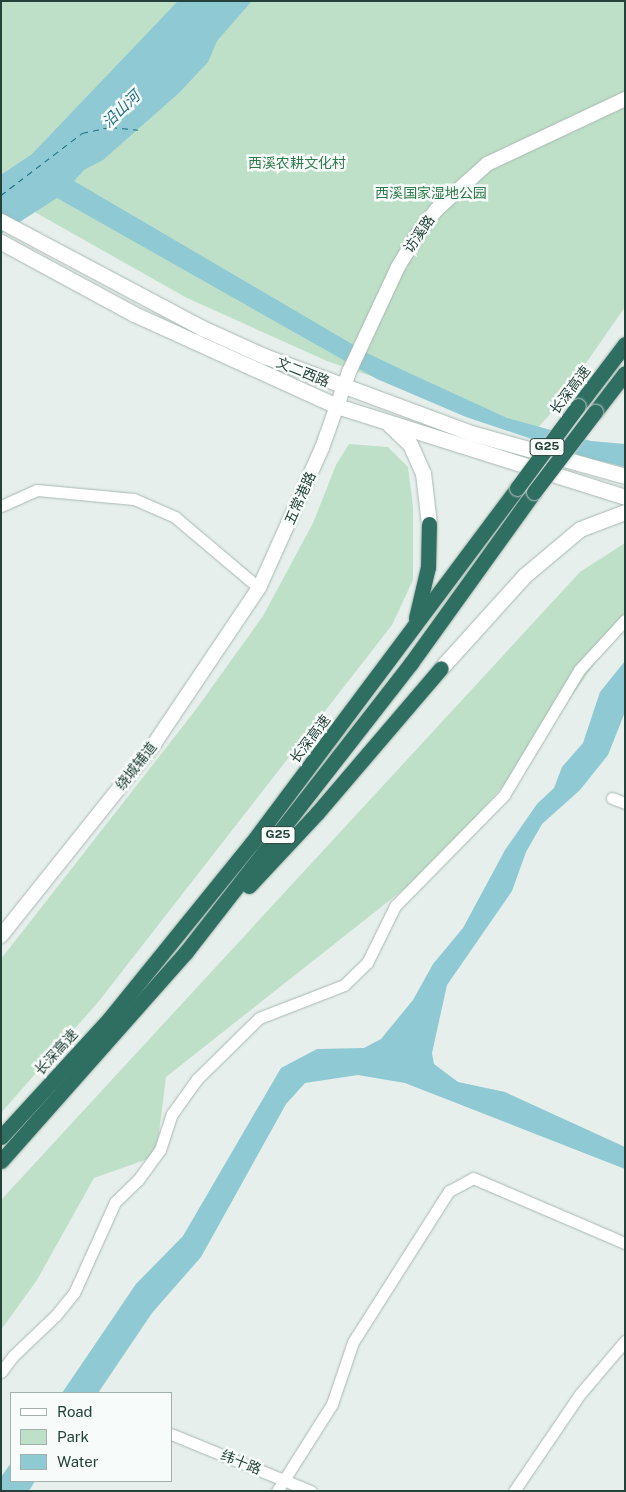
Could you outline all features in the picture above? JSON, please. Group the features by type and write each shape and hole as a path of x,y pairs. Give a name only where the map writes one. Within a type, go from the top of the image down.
{"highway":[{"name":"长深高速","path":"1,1137 110,1018 252,844 625,344"},
{"name":"G25","path":"1,1161 186,952 411,663 534,492 625,373"},
{"path":"415,624 428,567 429,524"},
{"path":"186,952 318,812 441,668"}],"main road":[{"name":"文二西路","path":"1,221 78,264 202,328 343,388 471,433 625,476"},
{"name":"文二西路","path":"1,242 63,277 185,339 337,406 625,497"},
{"path":"385,421 410,444 423,474 429,524"},
{"path":"441,668 524,576 580,529 625,512"}],"street":[{"name":"访溪路","path":"337,406 365,334 404,256 436,210 487,164 625,99"},
{"name":"五常港路","path":"259,588 322,448 337,406"},
{"path":"1,506 37,490 134,499 175,517 259,588"},
{"name":"绕城辅道","path":"1,936 154,744 259,588"},
{"path":"1,1372 13,1356 56,1315 74,1293 115,1202 138,1180 160,1150 172,1114 197,1079 259,1018 344,985 367,963 395,906 504,795 579,670 625,620"},
{"path":"612,798 625,803"},
{"path":"277,1491 282,1479 332,1404 353,1342 449,1191 473,1178 625,1243"},
{"path":"514,1491 580,1394 625,1342"},
{"name":"纬十路","path":"172,1434 311,1491"}],"green space":[{"name":"西溪国家湿地公园","path":"1,1 625,1 625,307 552,412 534,432 327,361 187,298 1,193"},
{"path":"349,444 388,447 408,467 413,507 413,580 392,625 99,1001 1,1113 1,959 194,712 263,616 313,523 336,465"},
{"path":"625,543 625,620 532,753 433,866 166,1077 156,1156 94,1178 37,1280 1,1330 1,1200 580,572"}],"water":[{"name":"沿山河","path":"178,1 252,1 217,41 208,62 179,93 103,160 84,170 74,181 369,354 507,418 591,441 625,444 625,467 588,458 466,417 377,379 57,198 1,234 1,175 32,154"},
{"path":"625,661 625,712 608,755 580,790 542,824 526,852 512,891 447,985 432,1053 434,1064 458,1082 505,1092 625,1147 625,1169 405,1083 358,1075 305,1083 286,1104 201,1257 152,1313 99,1392 63,1392 136,1284 183,1236 281,1068 317,1049 364,1048 381,1039 413,1000 433,964 463,928 505,850 537,804 554,788 562,767 583,743 600,692"},
{"path":"10,1464 10,1482 34,1482 29,1491 1,1491 1,1477"}],"ferry route":[{"path":"1,195 82,133 111,127 138,130"}],"park label":[{"name":"西溪农耕文化村","path":"297,163"}]}
